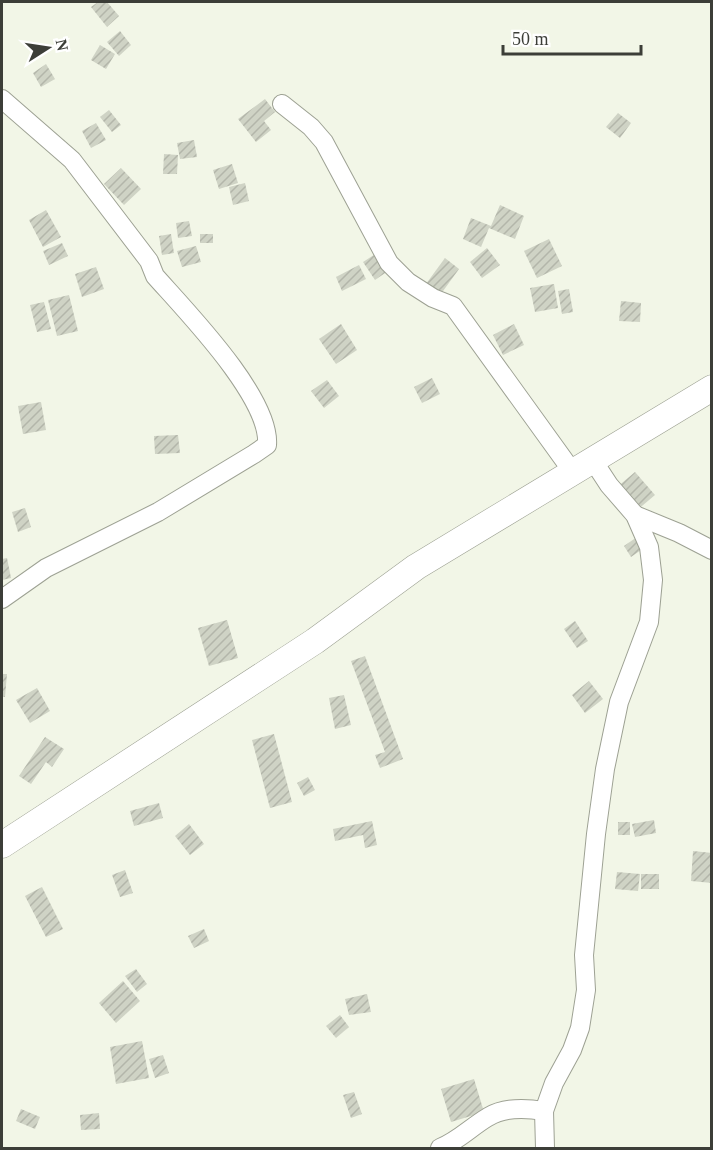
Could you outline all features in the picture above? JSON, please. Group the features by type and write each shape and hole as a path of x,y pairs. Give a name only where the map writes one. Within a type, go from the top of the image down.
{"street":[{"path":"2,99 72,160 149,261 155,276 231,363 258,410 268,433 267,445 254,454 158,512 46,568 2,599"},
{"path":"282,104 324,142 389,263 408,282 433,298 453,306 582,465 609,485 635,515 649,547 653,580 649,622 619,702 605,769 584,955 586,990 580,1028 572,1050 554,1083 544,1111 545,1149"},
{"path":"2,845 315,641 416,567 711,388"},
{"path":"635,515 679,533 711,550"},
{"path":"440,1149 452,1144 489,1116 518,1109 544,1111"}],"building":[{"path":"98,2 107,2 119,16 107,27 91,7"},
{"path":"120,31 131,45 119,56 107,42"},
{"path":"100,45 115,54 106,69 91,60"},
{"path":"46,64 55,79 41,87 33,73"},
{"path":"265,99 275,112 264,121 271,130 256,142 238,119"},
{"path":"109,110 121,125 112,132 100,117"},
{"path":"618,113 631,123 620,138 606,127"},
{"path":"96,123 106,140 91,148 82,131"},
{"path":"194,140 197,157 180,159 177,143"},
{"path":"164,154 178,155 177,174 163,174"},
{"path":"232,164 238,183 219,189 213,170"},
{"path":"121,168 141,189 124,205 104,184"},
{"path":"245,183 249,201 233,205 229,187"},
{"path":"500,205 524,216 515,239 489,228 481,247 463,239 471,218 491,226"},
{"path":"46,210 61,237 43,247 29,220"},
{"path":"189,221 192,236 178,238 176,223"},
{"path":"171,234 174,253 162,255 159,236"},
{"path":"200,234 213,234 213,243 200,243"},
{"path":"549,239 562,266 537,278 524,251"},
{"path":"62,243 68,256 49,265 43,251"},
{"path":"196,246 201,262 182,267 177,251"},
{"path":"487,248 500,265 482,278 470,262"},
{"path":"377,253 388,271 375,280 363,262"},
{"path":"445,258 459,269 438,298 423,288"},
{"path":"359,265 366,279 342,291 336,277"},
{"path":"96,267 104,289 82,297 75,274"},
{"path":"554,284 558,308 535,312 530,288"},
{"path":"569,289 573,312 562,314 558,291"},
{"path":"69,295 78,331 57,336 48,300"},
{"path":"621,301 641,303 640,322 619,321"},
{"path":"44,302 51,329 37,332 30,305"},
{"path":"341,324 357,350 336,364 319,339"},
{"path":"514,324 524,345 503,355 493,335"},
{"path":"432,378 440,394 422,403 414,387"},
{"path":"327,380 339,396 324,408 311,391"},
{"path":"41,402 46,430 23,434 18,406"},
{"path":"178,435 180,453 155,454 154,436"},
{"path":"635,472 655,495 636,511 616,488"},
{"path":"25,508 31,527 18,532 12,512"},
{"path":"637,537 644,548 631,557 624,546"},
{"path":"7,558 11,578 2,580 2,559"},
{"path":"227,620 238,658 209,666 198,628"},
{"path":"575,621 588,641 577,648 564,629"},
{"path":"365,656 403,759 380,768 375,755 385,752 351,661"},
{"path":"2,674 7,674 5,697 2,697"},
{"path":"589,681 603,699 585,713 572,695"},
{"path":"37,688 50,711 30,723 16,700"},
{"path":"344,695 351,725 335,729 329,698"},
{"path":"274,734 292,802 270,808 252,740"},
{"path":"45,737 64,749 52,767 46,762 31,784 19,776"},
{"path":"308,777 315,790 304,796 297,783"},
{"path":"159,803 163,818 134,826 130,811"},
{"path":"654,820 656,833 635,837 632,824"},
{"path":"372,821 377,845 365,848 363,835 335,841 333,829"},
{"path":"618,822 630,822 630,835 618,835"},
{"path":"189,824 204,844 190,855 175,836"},
{"path":"693,851 712,853 712,883 691,881"},
{"path":"125,870 133,893 120,897 112,875"},
{"path":"617,872 640,874 638,891 615,889"},
{"path":"641,874 659,874 659,889 641,889"},
{"path":"42,887 63,929 46,937 25,896"},
{"path":"204,929 209,941 194,948 188,936"},
{"path":"136,969 147,984 137,992 125,976"},
{"path":"123,981 140,1001 116,1023 99,1003"},
{"path":"367,994 371,1012 349,1015 345,999"},
{"path":"340,1015 349,1027 336,1038 326,1026"},
{"path":"142,1041 149,1078 116,1084 110,1047"},
{"path":"163,1055 169,1073 155,1078 149,1059"},
{"path":"474,1079 484,1112 451,1122 441,1089"},
{"path":"354,1092 362,1114 351,1118 343,1095"},
{"path":"21,1109 40,1117 35,1129 16,1121"},
{"path":"99,1113 100,1129 81,1130 80,1115"}]}
